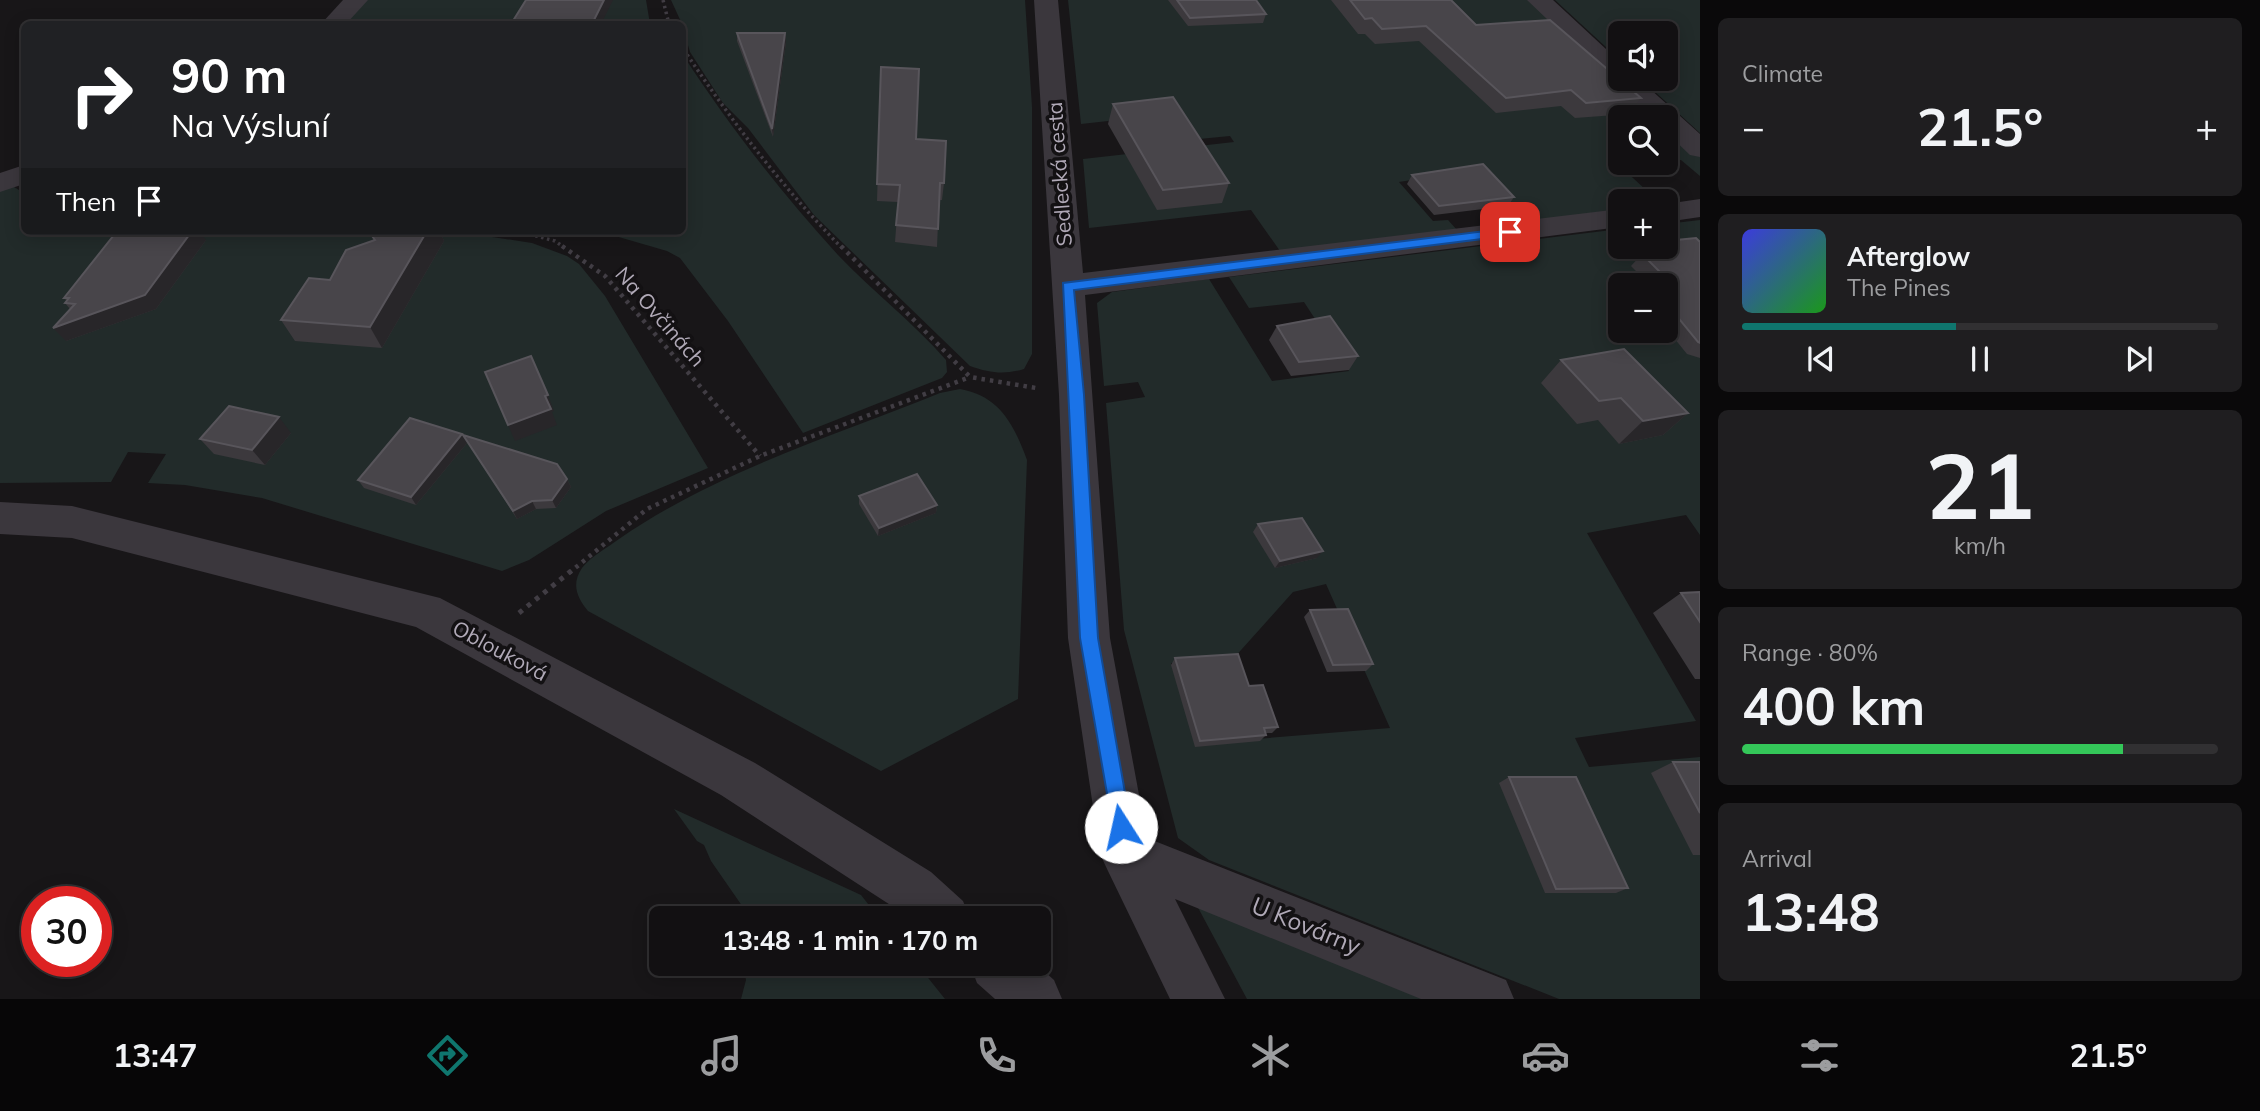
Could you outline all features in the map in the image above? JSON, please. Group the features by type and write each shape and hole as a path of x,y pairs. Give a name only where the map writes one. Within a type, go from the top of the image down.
{"street":[{"path":"335,21 356,0"},
{"name":"Sedlecká cesta","path":"1046,0 1077,395 1089,638 1125,854 1198,999"},
{"path":"1539,0 1608,64"},
{"path":"1637,91 1700,149"},
{"path":"0,183 21,175"},
{"path":"1678,211 1700,208"},
{"path":"1068,286 1608,219"},
{"name":"Oblouková","path":"0,518 72,522 425,611 738,779 913,890 931,906"},
{"name":"U Kovárny","path":"1125,854 1487,999"},
{"path":"1009,976 1035,999"}],"path":[{"path":"663,0 668,21"},
{"path":"686,53 737,128 810,215 970,377"},
{"name":"Na Ovčinách","path":"533,235 555,241 606,276 760,456"},
{"path":"483,642 647,509 760,456 970,377 1077,395"}],"shaded area":[{"path":"363,0 646,0 650,21 346,21"},
{"path":"671,0 1025,0 1032,107 1032,354 1024,369 997,372 970,366 814,215 748,128 723,103 690,52 686,38 686,21 681,21"},
{"path":"1068,0 1533,0 1608,70 1608,91 1631,91 1646,105 1608,105 1608,175 1630,175 1645,189 1608,189 1608,211 1503,224 1455,173 1399,182 1433,221 1448,220 1457,230 1280,251 1251,210 1089,228 1083,159 1234,142 1230,136 1199,139 1180,113 1081,124"},
{"path":"1555,0 1700,0 1700,133 1678,113 1678,105 1669,105 1654,91 1678,91 1678,21 1608,21 1608,49"},
{"path":"686,60 776,183 838,255 946,360 947,372 942,378 803,433 728,321 680,258 667,251 612,235 686,235"},
{"path":"1678,135 1700,156 1700,176 1678,160"},
{"path":"9,184 21,191 21,235 479,235 532,243 567,256 579,264 605,296 708,468 606,511 529,560 502,571 262,498 185,485 148,483 166,454 128,452 111,482 0,483 0,188"},
{"path":"1700,220 1700,535 1686,515 1587,533 1696,721 1575,738 1589,767 1700,757 1700,999 1559,999 1209,860 1178,838 1124,630 1106,403 1145,397 1138,382 1104,386 1097,303 1112,292 1209,279 1272,381 1349,371 1304,302 1249,308 1229,277 1608,230 1608,259 1678,259 1678,223","holes":["1326,584 1390,728 1195,744 1171,663 1233,659 1293,592"]},
{"path":"960,389 986,398 1004,414 1017,435 1027,460 1018,699 881,771 588,611 581,601 576,585 586,564 599,552 694,494 775,457 940,393"},
{"path":"674,809 861,895 870,906 742,906 711,861 704,845 697,841"},
{"path":"1195,902 1431,999 1247,999"},
{"path":"745,976 927,976 945,999 741,999"}],"building":[{"path":"526,0 604,0 594,21 513,21"},
{"path":"1177,0 1256,0 1266,14 1190,18"},
{"path":"1350,0 1451,0 1476,25 1550,20 1608,70 1608,91 1633,91 1641,98 1586,103 1571,90 1506,98 1426,26 1382,29 1372,18 1365,19"},
{"path":"737,33 785,33 772,129"},
{"path":"881,67 919,69 916,139 946,141 944,183 940,183 938,229 896,225 900,185 877,184"},
{"path":"1173,97 1229,183 1163,190 1113,104"},
{"path":"1483,164 1514,197 1439,206 1412,175"},
{"path":"114,235 189,235 145,295 53,328 75,304 65,303 69,298 64,298"},
{"path":"425,235 370,327 281,320 309,278 330,280 346,250 375,240 372,236"},
{"path":"1696,238 1700,242 1700,343 1678,318 1678,273 1661,273 1647,259 1678,259 1678,240"},
{"path":"1330,316 1358,356 1299,362 1277,326"},
{"path":"1624,349 1688,413 1643,421 1621,398 1599,401 1561,360"},
{"path":"531,356 548,395 545,396 551,409 508,425 485,372"},
{"path":"229,406 279,417 252,450 200,439"},
{"path":"410,418 462,434 411,497 358,480"},
{"path":"463,435 557,464 567,479 552,500 532,501 513,511"},
{"path":"917,474 937,505 879,528 859,496"},
{"path":"1302,518 1323,551 1280,561 1258,524"},
{"path":"1700,592 1700,622 1681,593"},
{"path":"1348,609 1373,664 1333,665 1310,610"},
{"path":"1238,654 1249,686 1263,685 1278,727 1264,728 1266,735 1200,741 1175,658"},
{"path":"1673,762 1700,762 1700,813"},
{"path":"1509,777 1576,777 1628,888 1556,889"}],"route":[{"path":"1121,827 1089,638 1077,395 1068,286 1510,232"}]}
